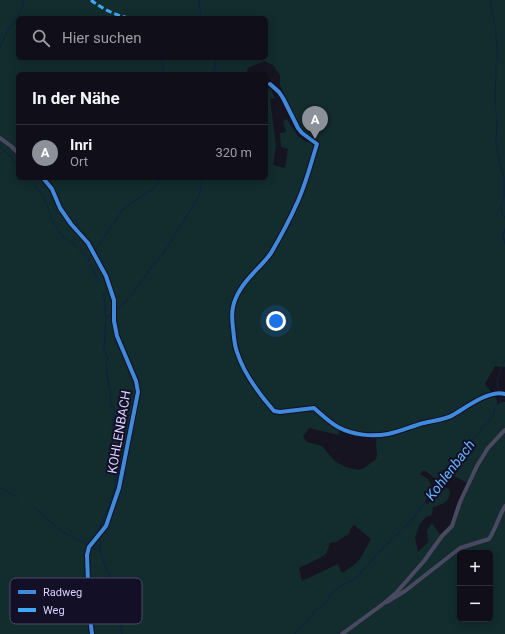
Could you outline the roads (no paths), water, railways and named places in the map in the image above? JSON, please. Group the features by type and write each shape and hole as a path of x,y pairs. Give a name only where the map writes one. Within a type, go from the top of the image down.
{"street":[{"path":"270,84 279,92 298,128 302,133 317,144 307,178 289,219 270,255 247,280 240,290 232,307 237,351 245,369 263,398 274,411 280,412 314,408 337,426 360,435 371,435 388,434 450,417 476,401 492,394 501,393"},
{"path":"0,138 16,151"},
{"name":"KOHLENBACH","path":"45,180 52,189 60,208 71,224 88,243 106,276 114,300 114,321 117,336 136,381 138,392 119,488 106,526 90,547 87,555 88,578"},
{"path":"501,434 505,426"},
{"path":"342,634 396,593 424,561 442,536 452,526 460,502 477,466 488,448 505,430"},
{"path":"383,604 405,591 460,548 489,539 505,506"},
{"name":"KOHLENBACH","path":"91,624 92,634"}],"waterway":[{"path":"23,5 24,0"},
{"path":"199,0 202,16"},
{"name":"Kohlenbach","path":"490,0 496,38 497,61"},
{"path":"18,16 21,9"},
{"path":"0,48 7,31 16,20"},
{"path":"214,72 215,60"},
{"path":"162,61 163,72"},
{"name":"Kohlenbach","path":"496,66 496,143 504,177 504,197 501,206 502,214 505,218"},
{"path":"0,146 16,164"},
{"path":"0,154 4,151"},
{"path":"31,180 43,196 54,224 63,237 72,243 88,259 99,283"},
{"path":"94,252 123,209 153,189 160,180"},
{"path":"115,311 135,291 163,254 199,196 203,180"},
{"name":"Kohlenbach","path":"505,229 503,236 505,244"},
{"path":"88,259 92,254"},
{"path":"98,531 115,487 116,463 113,451 112,431 114,411 111,404 107,376 106,364 108,358 104,348 106,317 103,293"},
{"path":"107,317 113,313"},
{"name":"Kohlenbach","path":"499,392 497,382 502,364 505,360"},
{"name":"Kohlenbach","path":"295,634 315,611 324,604 333,592 342,585 356,578 379,552 413,519 455,459 493,416 495,407 501,402 500,395"},
{"path":"0,487 18,498"},
{"path":"35,508 62,532 86,544"},
{"path":"100,539 100,551 111,578"},
{"path":"92,547 100,551"},
{"path":"121,624 122,634"}],"place":[{"name":"Inri","path":"315,139"}]}
